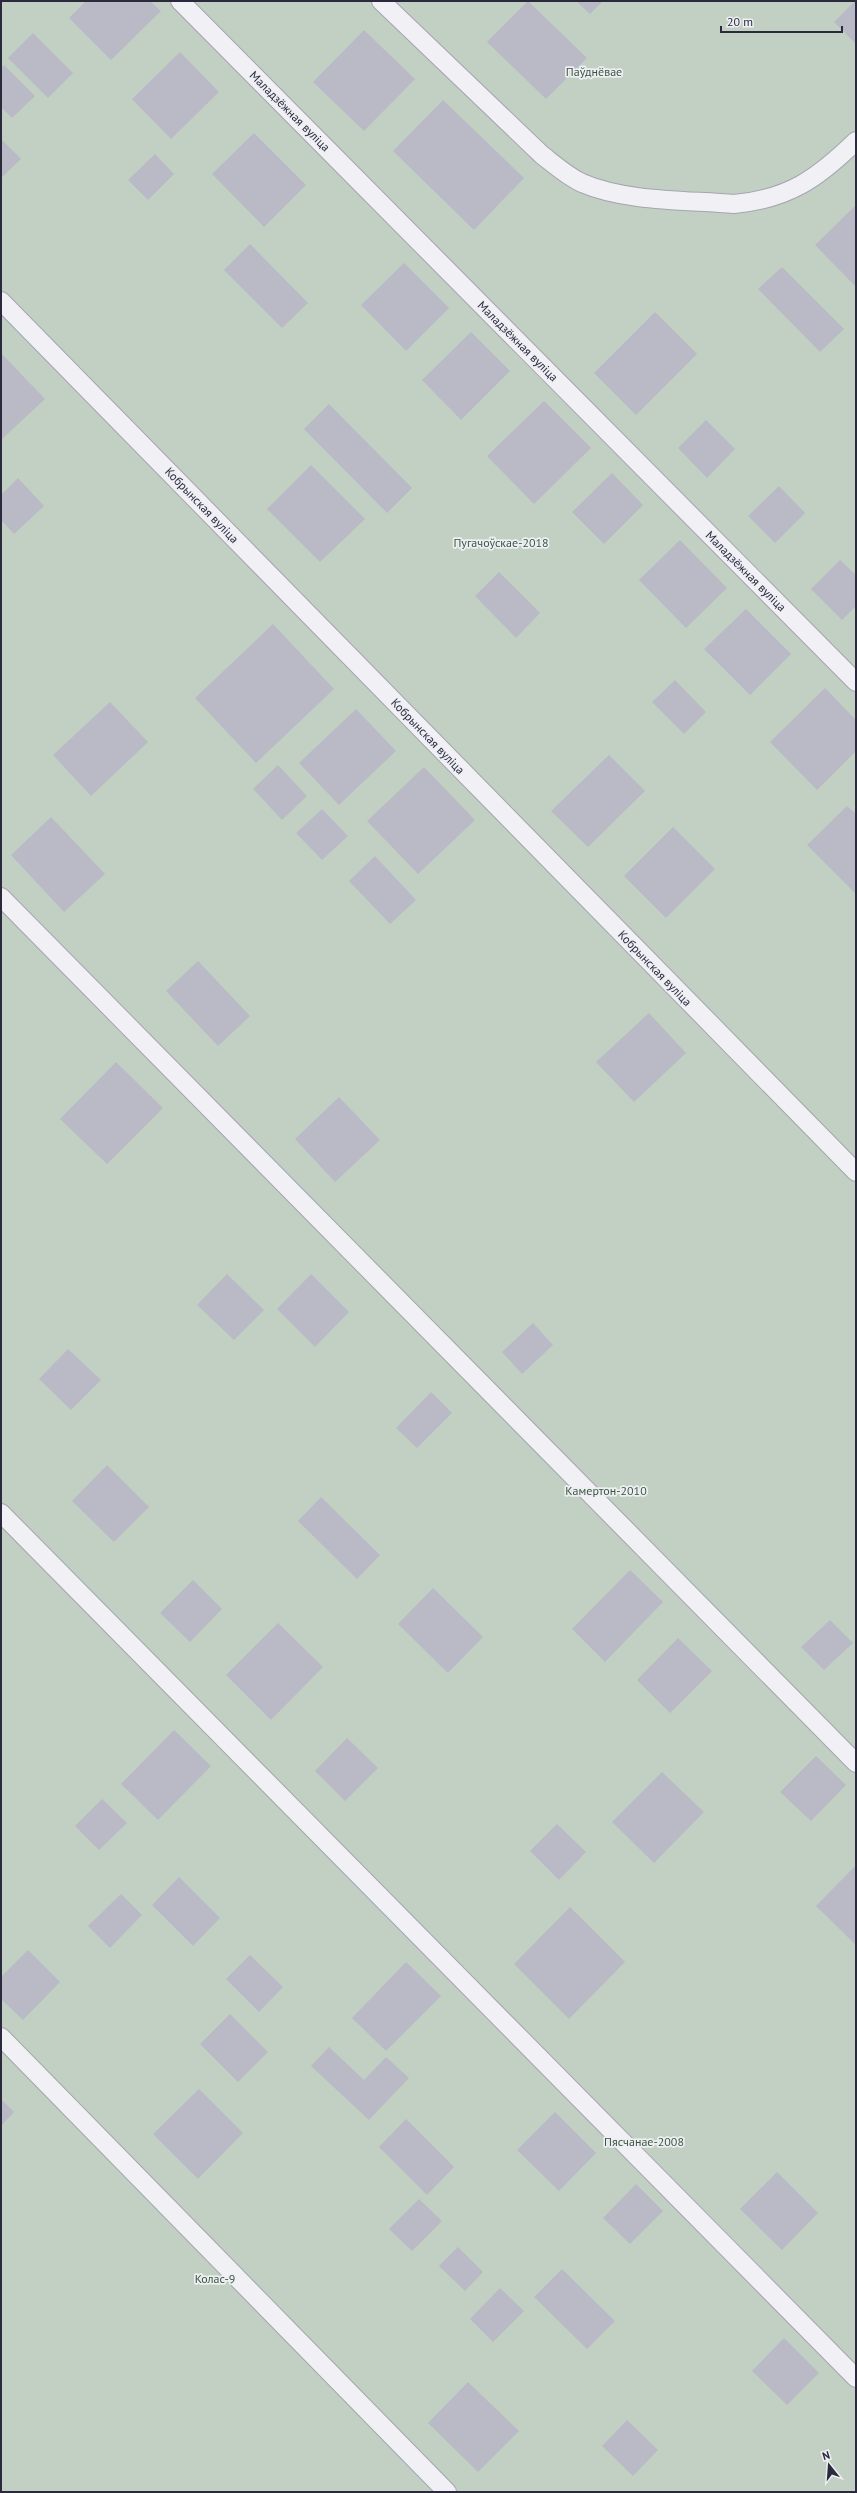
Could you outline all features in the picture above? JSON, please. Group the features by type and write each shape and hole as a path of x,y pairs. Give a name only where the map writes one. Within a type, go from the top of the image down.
{"lane":[{"name":"Маладзёжная вуліца","path":"180,1 856,682"},
{"path":"381,1 560,170 582,183 607,191 734,204 754,202 792,191 812,180 831,166 856,141"},
{"name":"Кобрынская вуліца","path":"1,301 856,1172"},
{"path":"1,897 856,1763"},
{"path":"1,1513 856,2378"},
{"path":"1,2037 447,2492"}],"green space":[{"path":"1,1 856,1 856,2492 1,2492"}],"building":[{"path":"86,1 150,1 161,11 111,60 69,18"},
{"path":"528,1 587,58 546,99 487,42"},
{"path":"576,1 603,1 590,14"},
{"path":"856,1 856,44 834,22"},
{"path":"364,30 415,79 364,131 313,82"},
{"path":"33,33 73,73 48,98 8,58"},
{"path":"180,52 219,92 171,139 132,99"},
{"path":"4,65 35,96 12,118 1,107 1,68"},
{"path":"443,100 524,178 474,230 393,151"},
{"path":"254,133 306,185 264,227 212,174"},
{"path":"1,139 21,159 1,178"},
{"path":"155,154 174,174 148,200 128,180"},
{"path":"856,205 856,287 815,245"},
{"path":"250,244 308,303 282,328 224,270"},
{"path":"404,263 449,308 406,351 361,305"},
{"path":"782,267 844,329 820,352 758,289"},
{"path":"655,312 697,354 636,415 594,373"},
{"path":"471,332 510,371 461,420 422,380"},
{"path":"1,353 45,399 1,440"},
{"path":"544,401 591,448 534,504 487,456"},
{"path":"329,404 412,488 387,513 304,429"},
{"path":"706,420 735,449 707,478 678,448"},
{"path":"311,465 365,519 320,562 267,509"},
{"path":"612,473 643,505 604,544 572,512"},
{"path":"18,478 44,506 14,534 1,520 1,495"},
{"path":"779,486 805,513 775,543 748,516"},
{"path":"680,540 727,588 686,628 639,580"},
{"path":"840,560 856,575 856,606 842,620 811,589"},
{"path":"499,572 540,613 516,638 475,596"},
{"path":"746,609 791,654 750,695 704,649"},
{"path":"273,624 334,689 256,763 195,698"},
{"path":"675,680 706,712 684,734 652,702"},
{"path":"825,688 856,720 856,751 817,790 770,742"},
{"path":"110,702 148,742 91,796 53,755"},
{"path":"356,709 396,751 339,805 299,763"},
{"path":"609,755 645,791 588,847 551,811"},
{"path":"278,765 307,796 282,820 253,789"},
{"path":"424,767 475,820 418,874 367,821"},
{"path":"847,806 856,814 855,893 807,845"},
{"path":"322,809 348,836 322,860 296,833"},
{"path":"51,817 105,874 64,912 11,855"},
{"path":"673,827 715,869 666,918 624,876"},
{"path":"375,856 416,900 390,924 349,881"},
{"path":"198,961 250,1016 218,1046 166,991"},
{"path":"649,1013 686,1053 634,1102 596,1062"},
{"path":"116,1062 163,1108 107,1164 60,1119"},
{"path":"339,1097 380,1140 335,1182 295,1139"},
{"path":"227,1274 264,1310 234,1340 197,1305"},
{"path":"311,1274 349,1312 315,1347 277,1309"},
{"path":"533,1323 553,1345 522,1374 502,1352"},
{"path":"68,1349 101,1380 71,1410 39,1379"},
{"path":"431,1392 452,1413 417,1448 396,1428"},
{"path":"107,1465 149,1507 114,1542 72,1501"},
{"path":"321,1497 380,1555 357,1579 298,1521"},
{"path":"630,1570 663,1602 605,1662 572,1629"},
{"path":"193,1580 222,1609 190,1642 160,1613"},
{"path":"433,1588 483,1637 448,1673 398,1624"},
{"path":"830,1620 853,1643 824,1670 801,1647"},
{"path":"278,1623 323,1667 271,1720 226,1675"},
{"path":"678,1638 712,1671 670,1713 637,1680"},
{"path":"174,1730 211,1766 158,1820 121,1784"},
{"path":"347,1738 378,1768 345,1801 315,1771"},
{"path":"816,1756 846,1785 811,1821 780,1792"},
{"path":"662,1772 704,1812 654,1863 612,1822"},
{"path":"102,1799 127,1823 99,1850 75,1826"},
{"path":"557,1824 586,1852 559,1880 530,1851"},
{"path":"856,1865 856,1945 816,1906"},
{"path":"179,1877 220,1918 193,1946 152,1905"},
{"path":"121,1894 142,1915 110,1948 88,1926"},
{"path":"570,1907 625,1962 569,2019 514,1964"},
{"path":"28,1950 60,1982 23,2020 1,1999 1,1977"},
{"path":"250,1955 283,1987 259,2012 226,1979"},
{"path":"406,1962 441,1996 386,2051 352,2018"},
{"path":"230,2014 268,2052 238,2082 200,2044"},
{"path":"329,2047 364,2080 386,2057 409,2078 369,2120 311,2066"},
{"path":"199,2089 243,2133 198,2179 153,2134"},
{"path":"1,2099 14,2112 1,2126"},
{"path":"555,2112 596,2153 559,2191 517,2150"},
{"path":"406,2119 454,2167 427,2195 379,2147"},
{"path":"777,2172 818,2213 782,2250 740,2209"},
{"path":"636,2184 663,2211 630,2244 603,2218"},
{"path":"419,2199 442,2221 412,2251 389,2229"},
{"path":"458,2247 483,2272 465,2291 439,2266"},
{"path":"562,2269 615,2321 587,2349 534,2297"},
{"path":"500,2288 524,2311 493,2342 470,2319"},
{"path":"784,2338 819,2373 787,2405 752,2371"},
{"path":"468,2382 519,2431 478,2472 428,2423"},
{"path":"627,2420 658,2450 633,2476 602,2446"}],"park label":[{"name":"Паўднёвае","path":"594,71"},
{"name":"Пугачоўскае-2018","path":"501,542"},
{"name":"Камертон-2010","path":"606,1490"},
{"name":"Пясчанае-2008","path":"644,2141"},
{"name":"Колас-9","path":"215,2278"}]}
